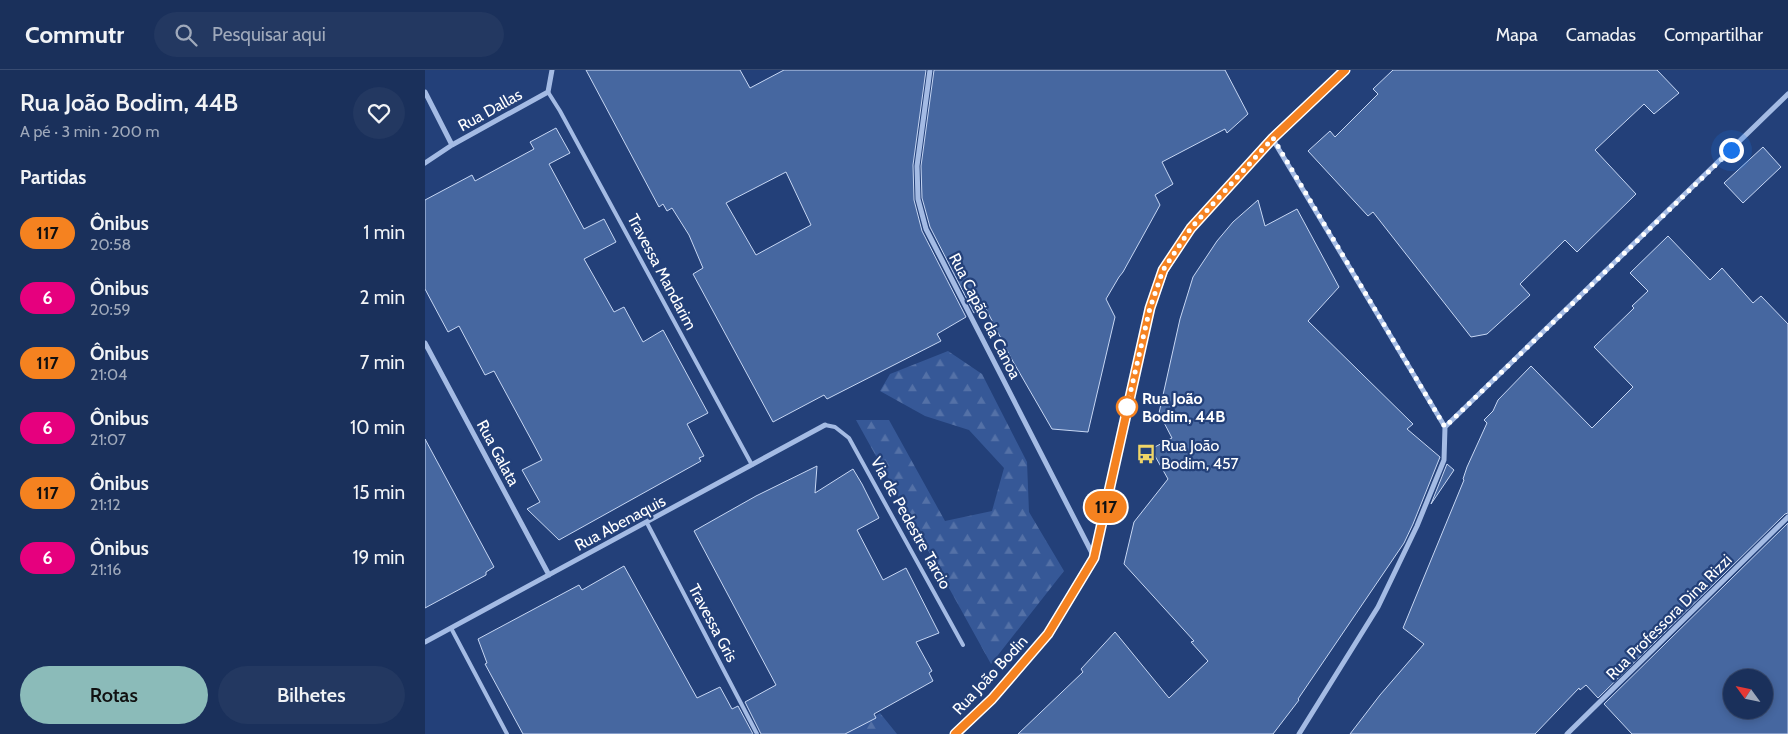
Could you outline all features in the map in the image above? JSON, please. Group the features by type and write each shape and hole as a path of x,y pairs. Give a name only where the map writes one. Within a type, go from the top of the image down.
{"street":[{"path":"548,92 552,70"},
{"name":"Rua Capão da Canoa","path":"930,70 917,166 918,200 926,229 1094,558"},
{"name":"Rua João Bodin","path":"955,734 992,699 1048,634 1094,558 1150,308 1163,270 1191,228 1273,138 1345,70"},
{"path":"425,92 452,146"},
{"name":"Rua Dallas","path":"425,163 548,92"},
{"path":"1445,427 1788,94"},
{"path":"1273,138 1445,427 1444,460 1417,526 1378,607 1299,734"},
{"name":"Rua Galata","path":"425,343 549,575"},
{"name":"Rua Abenaquis","path":"425,642 825,426"},
{"name":"Rua Professora Dina Rizzi","path":"1567,734 1788,517"}],"lane":[{"name":"Travessa Mandarim","path":"548,92 752,465"},
{"name":"Via de Pedestre Tarcio","path":"825,426 835,427 849,438 963,646"},
{"name":"Travessa Gris","path":"647,523 757,734"},
{"path":"451,628 507,734"}],"green space":[{"path":"948,351 982,374 1027,462 1029,512 1064,571 991,664 856,420 889,420 945,521 992,511 1004,468 969,430 925,416 880,391 890,374"},
{"path":"880,713 897,734 842,734"}],"building":[{"path":"586,70 740,70 750,88 784,70 926,70 913,165 914,200 922,231 966,317 937,334 941,341 827,399 824,395 773,422 693,274 703,268 689,235 672,208 667,211 663,204 659,207","holes":["786,172 811,225 756,255 726,203"]},
{"path":"934,70 1225,70 1248,114 1227,133 1225,129 1162,162 1173,184 1155,195 1160,205 1106,299 1115,317 1088,432 1052,429 1011,358 985,307 974,313 930,227 922,198 921,166"},
{"path":"1393,70 1657,70 1679,93 1654,114 1644,104 1595,150 1636,194 1577,252 1565,240 1520,284 1530,295 1487,334 1471,337 1373,212 1368,216 1308,151 1330,131 1335,137 1378,94 1373,89"},
{"path":"556,128 570,153 549,164 584,229 604,219 616,242 584,259 614,312 624,307 643,342 663,330 708,413 687,424 704,456 699,458 701,461 559,540 527,509 540,502 522,470 542,460 533,443 494,371 485,375 459,326 448,332 425,289 425,200 472,175 475,181 534,149 530,142"},
{"path":"1763,147 1781,167 1743,203 1724,183"},
{"path":"1258,200 1265,226 1297,209 1339,287 1308,321 1413,424 1407,429 1440,457 1413,524 1404,543 1299,700 1273,734 1018,734 1083,672 1081,669 1115,632 1169,698 1208,661 1191,642 1194,641 1124,564 1134,522 1168,479 1151,449 1172,438 1159,413 1180,319 1193,277 1217,241 1233,222"},
{"path":"1668,236 1710,280 1722,268 1753,303 1761,296 1788,324 1788,513 1598,698 1586,685 1580,690 1579,688 1535,734 1350,734 1380,695 1424,644 1403,628 1464,480 1467,467 1487,423 1484,420 1493,411 1498,400 1531,366 1592,428 1633,387 1594,347 1634,308 1632,306 1648,291 1630,273"},
{"path":"425,439 494,567 486,572 486,575 425,608"},
{"path":"1447,464 1454,470 1431,504"},
{"path":"817,466 815,493 853,469 862,484 879,518 857,530 883,580 906,568 939,633 916,642 932,671 929,673 933,681 874,714 876,718 845,734 761,734 745,702 776,685 694,531 756,496"},
{"path":"1788,523 1788,734 1632,734 1604,704"},
{"path":"624,566 697,698 720,687 732,709 738,706 753,734 523,734 485,664 487,663 478,639 579,585 582,590"}],"bus line":[{"name":"117","path":"955,734 992,699 1048,634 1094,558 1135,368 1150,308 1163,270 1191,228 1261,150 1345,70"}],"place":[{"name":"Rua João Bodim, 44B","path":"1127,407"},
{"name":"Rua João Bodim, 457","path":"1146,454"}],"route":[{"path":"1127,407 1150,308 1163,270 1191,228 1273,138 1445,427 1731,150"}]}
